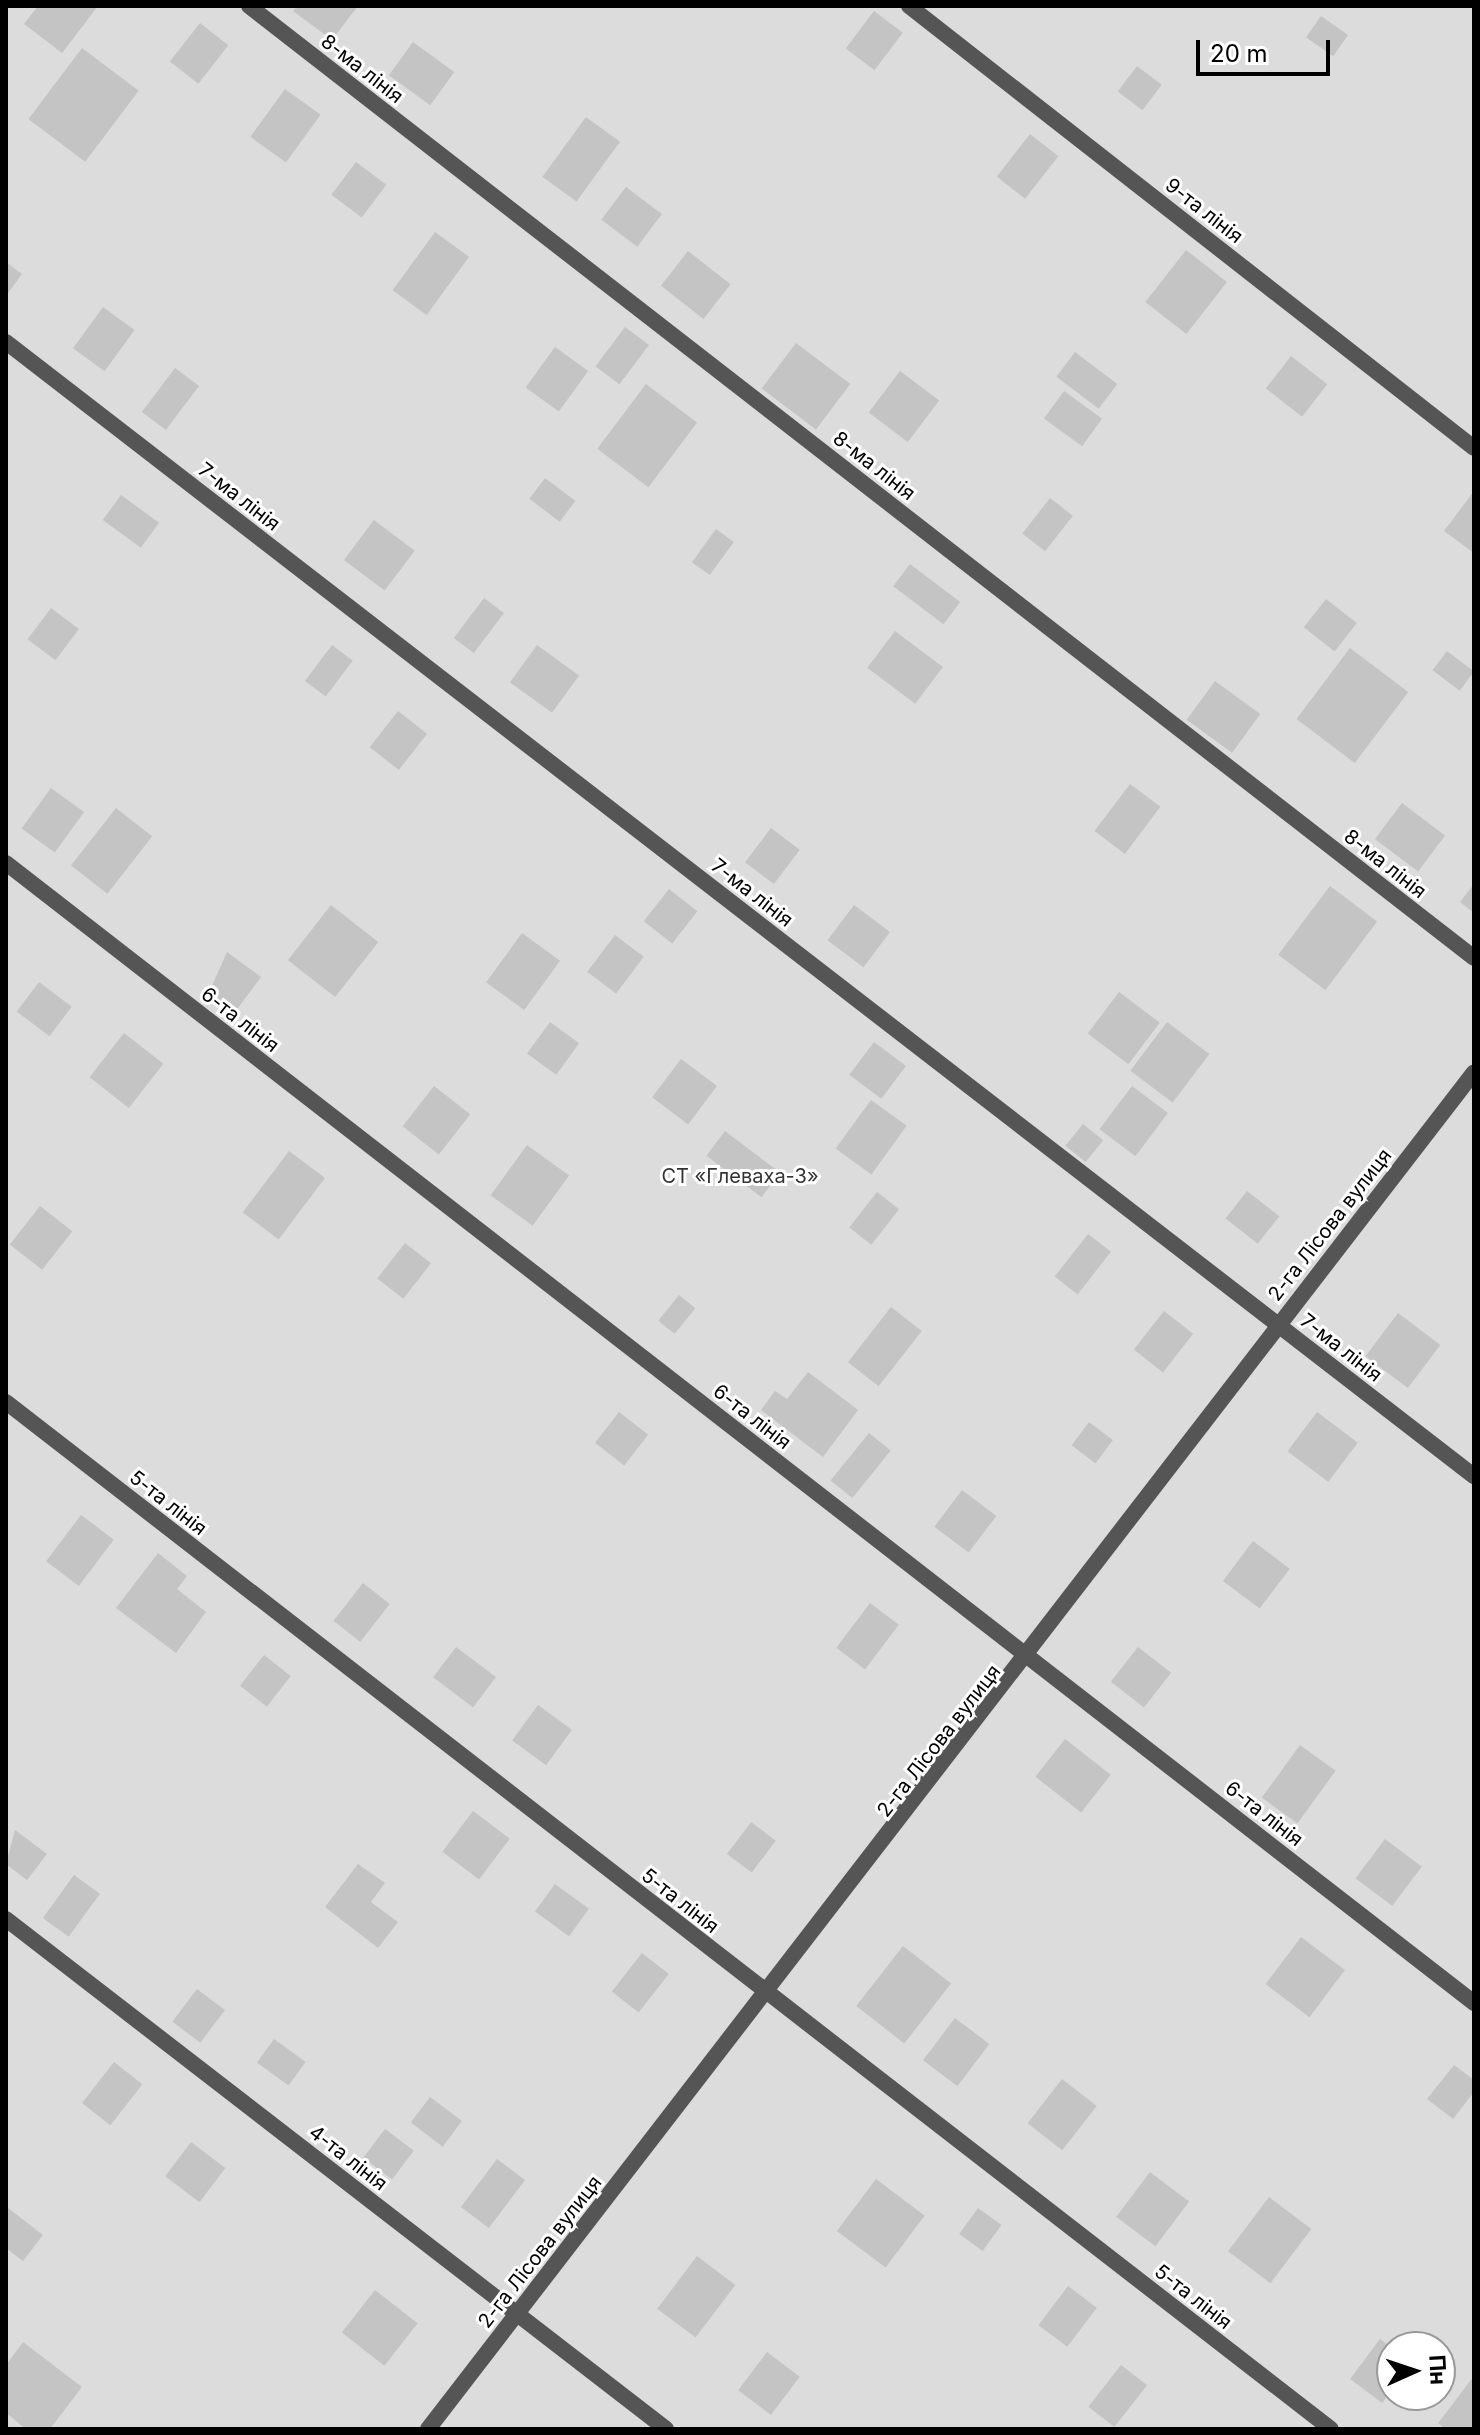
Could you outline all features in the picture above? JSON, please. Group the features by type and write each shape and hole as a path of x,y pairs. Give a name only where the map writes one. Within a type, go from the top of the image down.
{"street":[{"name":"8-ма лінія","path":"249,6 1474,958"},
{"name":"9-та лінія","path":"909,6 1474,448"},
{"name":"7-ма лінія","path":"6,342 1474,1476"},
{"name":"6-та лінія","path":"6,863 1474,2003"},
{"name":"2-га Лісова вулиця","path":"428,2429 1029,1657 1278,1324 1474,1072"},
{"name":"5-та лінія","path":"6,1402 1331,2429"},
{"name":"4-та лінія","path":"6,1919 666,2429"}],"green space":[{"name":"СТ «Глеваха-3»","path":"6,6 1474,6 1474,2429 6,2429"}],"building":[{"path":"38,6 98,6 62,53 24,24"},
{"path":"297,6 358,6 332,40 293,11"},
{"path":"874,11 903,33 874,70 846,49"},
{"path":"1321,16 1348,35 1333,56 1306,37"},
{"path":"200,23 228,45 198,84 170,62"},
{"path":"413,42 454,72 430,105 389,75"},
{"path":"82,48 139,91 85,162 28,119"},
{"path":"1137,66 1162,85 1142,110 1118,92"},
{"path":"285,89 321,115 286,163 250,137"},
{"path":"586,117 620,142 576,202 543,177"},
{"path":"1030,134 1058,156 1025,199 997,177"},
{"path":"356,162 386,185 362,218 331,195"},
{"path":"626,187 662,214 637,247 601,220"},
{"path":"435,232 469,257 427,315 393,290"},
{"path":"1186,250 1227,282 1186,334 1145,302"},
{"path":"688,251 731,284 703,319 661,286"},
{"path":"6,262 22,274 6,296"},
{"path":"103,307 135,330 105,371 73,348"},
{"path":"625,327 649,345 619,384 596,366"},
{"path":"796,343 850,384 816,429 762,389"},
{"path":"555,347 588,371 559,412 526,387"},
{"path":"1075,352 1117,384 1099,409 1056,377"},
{"path":"1291,356 1327,384 1302,417 1266,388"},
{"path":"175,368 199,386 166,430 142,412"},
{"path":"900,371 939,400 908,442 869,413"},
{"path":"646,384 697,423 648,487 597,449"},
{"path":"1064,391 1102,419 1082,446 1044,419"},
{"path":"545,478 575,501 560,522 529,499"},
{"path":"1474,491 1474,553 1444,531"},
{"path":"121,495 159,523 141,548 103,520"},
{"path":"1050,498 1073,516 1045,551 1022,533"},
{"path":"374,520 415,551 385,591 344,560"},
{"path":"716,529 734,542 710,575 692,562"},
{"path":"910,564 960,602 943,624 893,586"},
{"path":"484,598 504,613 474,653 454,638"},
{"path":"1326,599 1357,623 1335,651 1304,627"},
{"path":"51,608 79,629 55,660 28,639"},
{"path":"895,631 943,667 915,704 867,668"},
{"path":"332,645 353,661 326,697 305,681"},
{"path":"537,645 579,676 552,713 510,682"},
{"path":"1350,648 1408,692 1355,763 1296,719"},
{"path":"1447,651 1474,671 1460,691 1433,670"},
{"path":"1215,681 1260,714 1232,753 1187,720"},
{"path":"398,711 427,734 399,770 370,747"},
{"path":"1130,784 1160,807 1125,854 1094,831"},
{"path":"51,788 84,812 55,853 22,828"},
{"path":"1402,803 1445,835 1418,871 1375,839"},
{"path":"116,808 152,836 107,894 71,866"},
{"path":"771,828 800,850 774,884 745,862"},
{"path":"1474,884 1474,913 1460,902"},
{"path":"1330,886 1377,922 1325,990 1278,955"},
{"path":"669,889 697,911 672,943 644,921"},
{"path":"331,905 378,942 335,997 288,960"},
{"path":"854,905 890,932 863,967 828,940"},
{"path":"522,933 560,961 524,1010 486,982"},
{"path":"615,935 644,957 616,993 587,972"},
{"path":"227,952 261,977 232,1016 207,997"},
{"path":"39,982 72,1007 49,1036 17,1012"},
{"path":"1119,992 1160,1023 1128,1064 1088,1034"},
{"path":"550,1022 579,1043 556,1075 527,1054"},
{"path":"1167,1022 1209,1054 1173,1103 1130,1071"},
{"path":"124,1033 163,1064 129,1108 90,1077"},
{"path":"874,1042 906,1066 881,1099 849,1075"},
{"path":"681,1059 717,1086 688,1124 652,1097"},
{"path":"434,1086 470,1114 439,1155 403,1126"},
{"path":"1132,1086 1168,1113 1135,1156 1100,1129"},
{"path":"871,1100 907,1126 871,1174 836,1149"},
{"path":"1083,1124 1103,1140 1086,1162 1065,1146"},
{"path":"725,1131 780,1173 761,1197 706,1156"},
{"path":"527,1145 569,1176 533,1226 491,1195"},
{"path":"289,1151 325,1178 279,1240 243,1212"},
{"path":"1247,1191 1279,1216 1258,1244 1225,1219"},
{"path":"877,1192 899,1209 871,1245 849,1227"},
{"path":"40,1206 72,1231 42,1270 10,1245"},
{"path":"1088,1234 1111,1252 1078,1294 1055,1277"},
{"path":"405,1243 431,1263 403,1299 377,1278"},
{"path":"679,1295 695,1308 675,1334 658,1321"},
{"path":"891,1307 922,1331 879,1386 848,1362"},
{"path":"1164,1311 1193,1334 1163,1372 1134,1350"},
{"path":"1398,1313 1440,1345 1408,1388 1366,1356"},
{"path":"808,1372 858,1410 823,1457 761,1410 775,1391 787,1399"},
{"path":"619,1412 648,1435 624,1466 595,1443"},
{"path":"1317,1412 1358,1443 1328,1482 1288,1451"},
{"path":"1089,1422 1113,1440 1096,1463 1072,1445"},
{"path":"869,1433 891,1451 852,1498 831,1480"},
{"path":"962,1490 996,1516 969,1553 934,1527"},
{"path":"81,1515 114,1540 79,1586 46,1561"},
{"path":"1253,1541 1290,1569 1260,1609 1223,1581"},
{"path":"158,1553 187,1576 177,1589 206,1612 176,1653 116,1608"},
{"path":"363,1583 390,1604 360,1642 333,1621"},
{"path":"870,1603 899,1625 865,1669 836,1648"},
{"path":"456,1647 496,1677 473,1707 433,1677"},
{"path":"1138,1647 1171,1673 1144,1708 1111,1682"},
{"path":"264,1655 291,1676 267,1707 240,1686"},
{"path":"538,1705 572,1730 546,1765 512,1741"},
{"path":"1065,1739 1111,1775 1081,1813 1035,1777"},
{"path":"1300,1745 1336,1771 1297,1823 1262,1798"},
{"path":"473,1811 510,1839 479,1879 442,1852"},
{"path":"751,1822 776,1841 752,1873 727,1854"},
{"path":"15,1830 47,1854 27,1880 6,1864"},
{"path":"1385,1839 1422,1867 1392,1906 1356,1878"},
{"path":"358,1864 385,1883 371,1902 398,1922 378,1948 325,1907"},
{"path":"74,1875 100,1894 69,1937 43,1918"},
{"path":"555,1884 589,1909 569,1936 535,1912"},
{"path":"1301,1937 1345,1970 1309,2017 1265,1984"},
{"path":"903,1946 951,1984 904,2043 856,2006"},
{"path":"642,1953 669,1974 639,2013 612,1992"},
{"path":"197,1989 225,2010 200,2043 172,2022"},
{"path":"955,2018 989,2044 957,2086 923,2060"},
{"path":"274,2039 306,2062 289,2085 257,2062"},
{"path":"114,2062 142,2084 110,2125 82,2103"},
{"path":"1454,2065 1474,2080 1474,2092 1453,2119 1427,2099"},
{"path":"1062,2079 1097,2106 1062,2150 1028,2123"},
{"path":"430,2097 462,2121 443,2147 411,2123"},
{"path":"385,2129 414,2151 392,2179 363,2158"},
{"path":"191,2142 225,2168 199,2202 165,2176"},
{"path":"497,2159 525,2180 489,2228 461,2207"},
{"path":"1150,2172 1189,2201 1155,2246 1116,2217"},
{"path":"876,2179 925,2216 886,2268 837,2231"},
{"path":"1269,2197 1311,2229 1270,2283 1228,2251"},
{"path":"8,2208 43,2235 23,2261 6,2248"},
{"path":"978,2208 1001,2225 983,2251 959,2234"},
{"path":"697,2256 735,2285 696,2338 657,2309"},
{"path":"1068,2286 1097,2308 1067,2347 1039,2325"},
{"path":"375,2290 418,2323 384,2366 342,2333"},
{"path":"23,2342 82,2387 50,2429 26,2429 6,2413 6,2365"},
{"path":"1376,2344 1376,2398 1350,2379"},
{"path":"767,2352 800,2377 771,2415 738,2390"},
{"path":"1121,2365 1147,2385 1114,2427 1088,2407"},
{"path":"1474,2376 1474,2429 1446,2429 1438,2423 1447,2411 1456,2411 1456,2400"}]}
